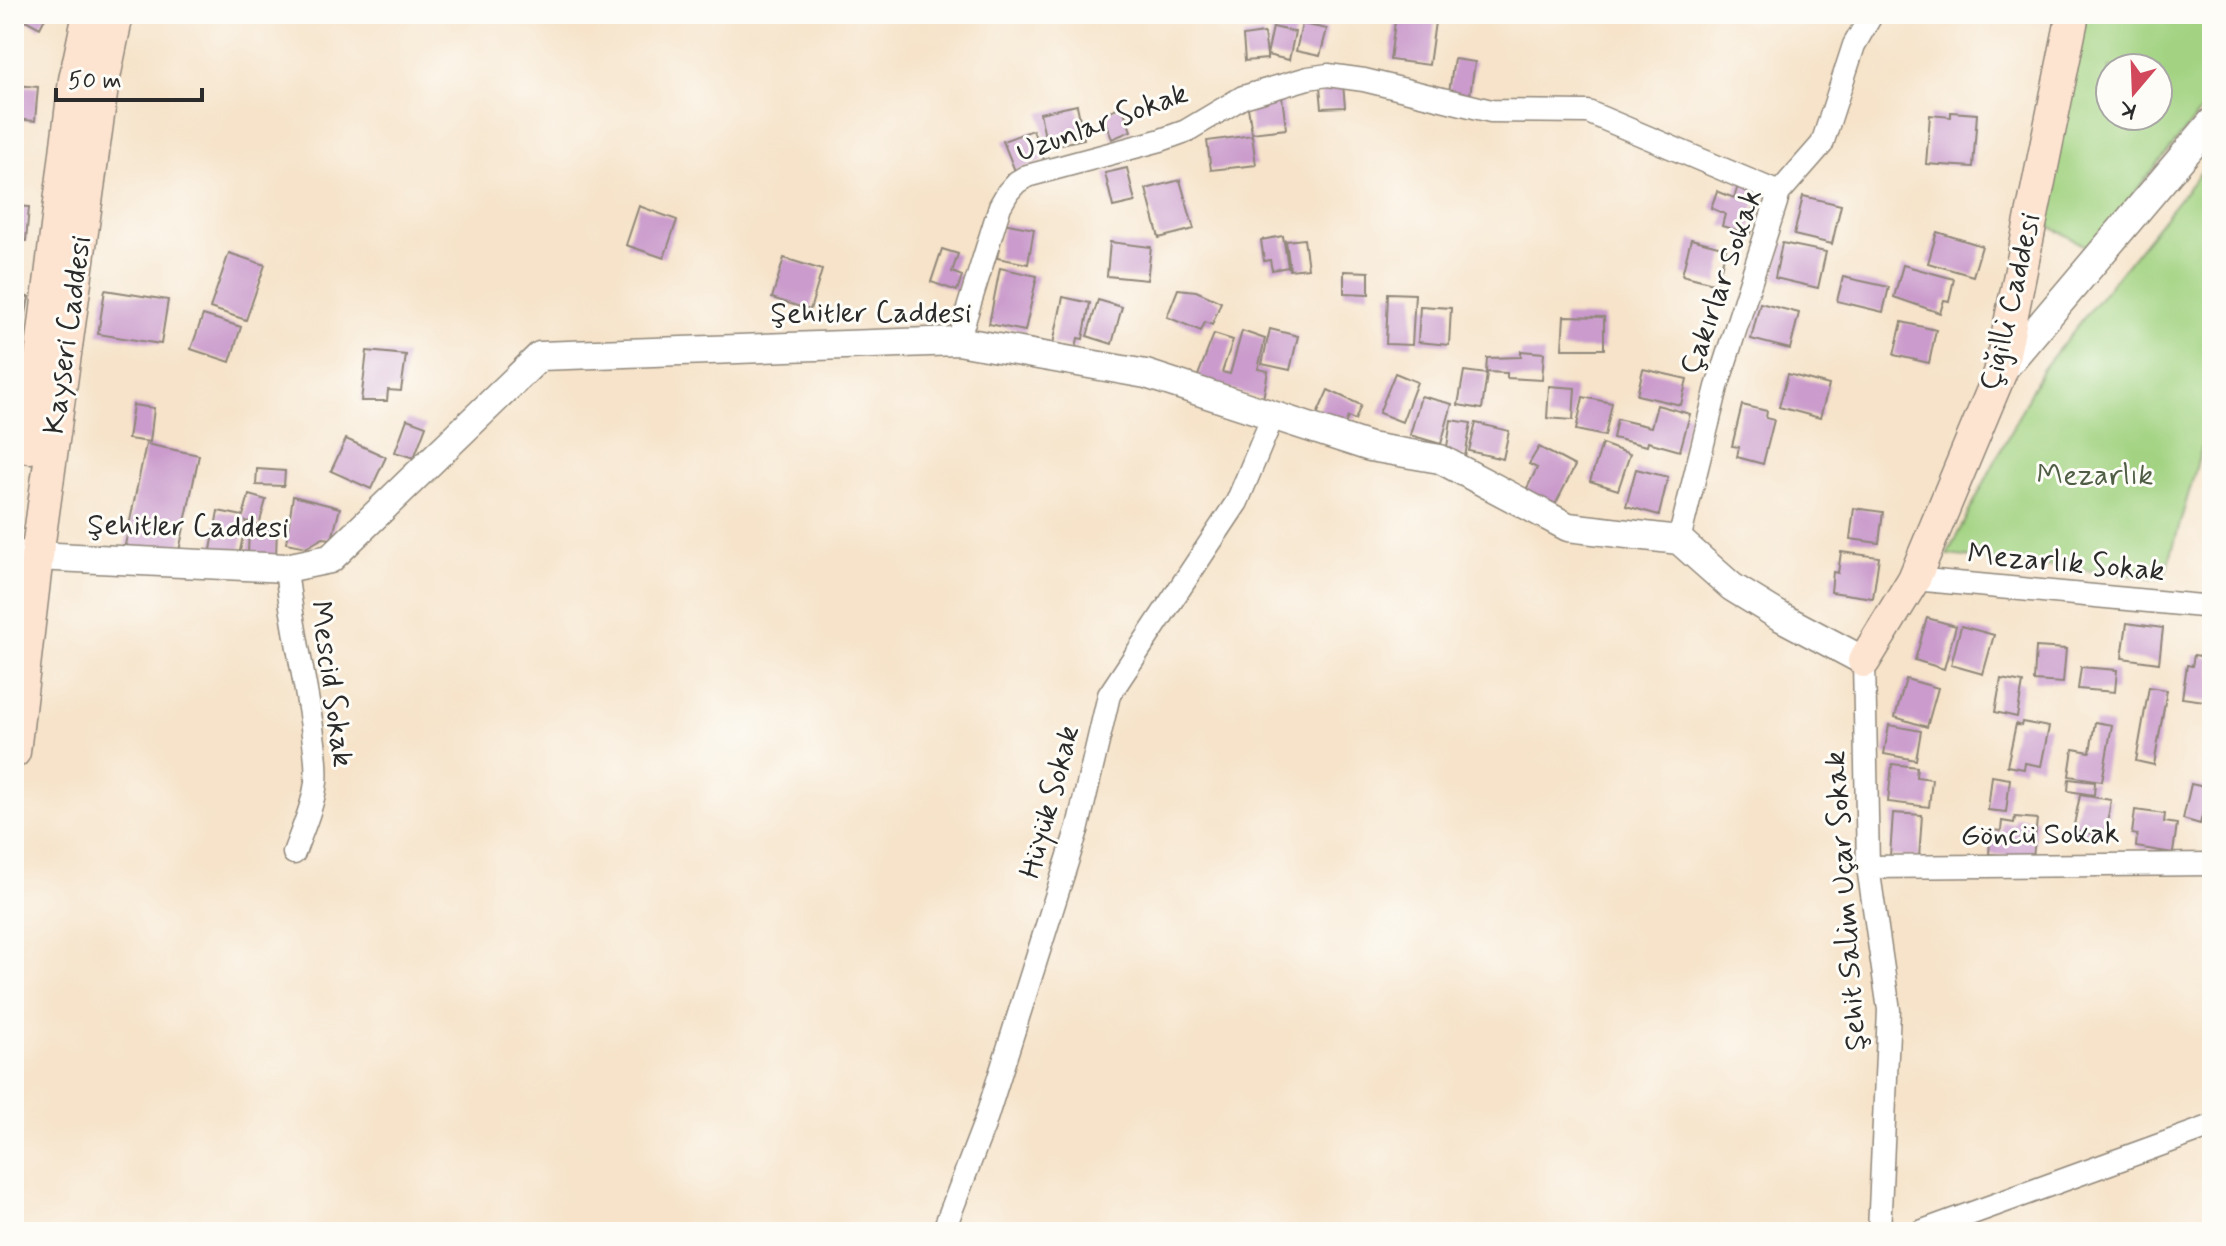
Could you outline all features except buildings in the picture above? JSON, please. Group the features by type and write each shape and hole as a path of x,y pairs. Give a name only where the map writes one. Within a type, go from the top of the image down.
{"main road":[{"name":"Kayseri Caddesi","path":"14,752 20,559 75,80 89,14"},
{"name":"Kayseri Caddesi","path":"20,559 117,14"},
{"name":"Çiğilli Caddesi","path":"1864,661 1914,579 2000,373 2073,14"}],"street":[{"name":"Çakırlar Sokak","path":"1679,540 1717,387 1779,193 1822,144 1854,45 1872,14"},
{"name":"Uzunlar Sokak","path":"958,341 997,215 1008,192 1017,182 1027,176 1161,140 1186,131 1243,97 1308,78 1344,76 1491,111 1588,112 1779,193"},
{"path":"2000,373 2212,122"},
{"name":"Şehitler Caddesi","path":"20,559 286,568 330,559 540,356 958,341 1146,374 1370,447 1440,459 1568,527 1679,540"},
{"name":"Hüyük Sokak","path":"943,1232 984,1125 1073,842 1109,695 1237,502 1273,416"},
{"path":"1679,540 1732,587 1864,661"},
{"name":"Mescid Sokak","path":"286,568 290,610 317,763 310,807 294,853"},
{"name":"Mezarlık Sokak","path":"1914,579 2212,607"},
{"name":"Şehit Salim Uçar Sokak","path":"1864,661 1868,867 1889,1010 1879,1232"},
{"name":"Göncü Sokak","path":"1868,867 2212,864"},
{"path":"1920,1232 2212,1126"}],"green space":[{"path":"2086,14 2212,14 2212,98 2089,248 2042,222"},
{"name":"Mezarlık","path":"2212,158 2212,412 2164,579 1947,555 2042,370"}]}
